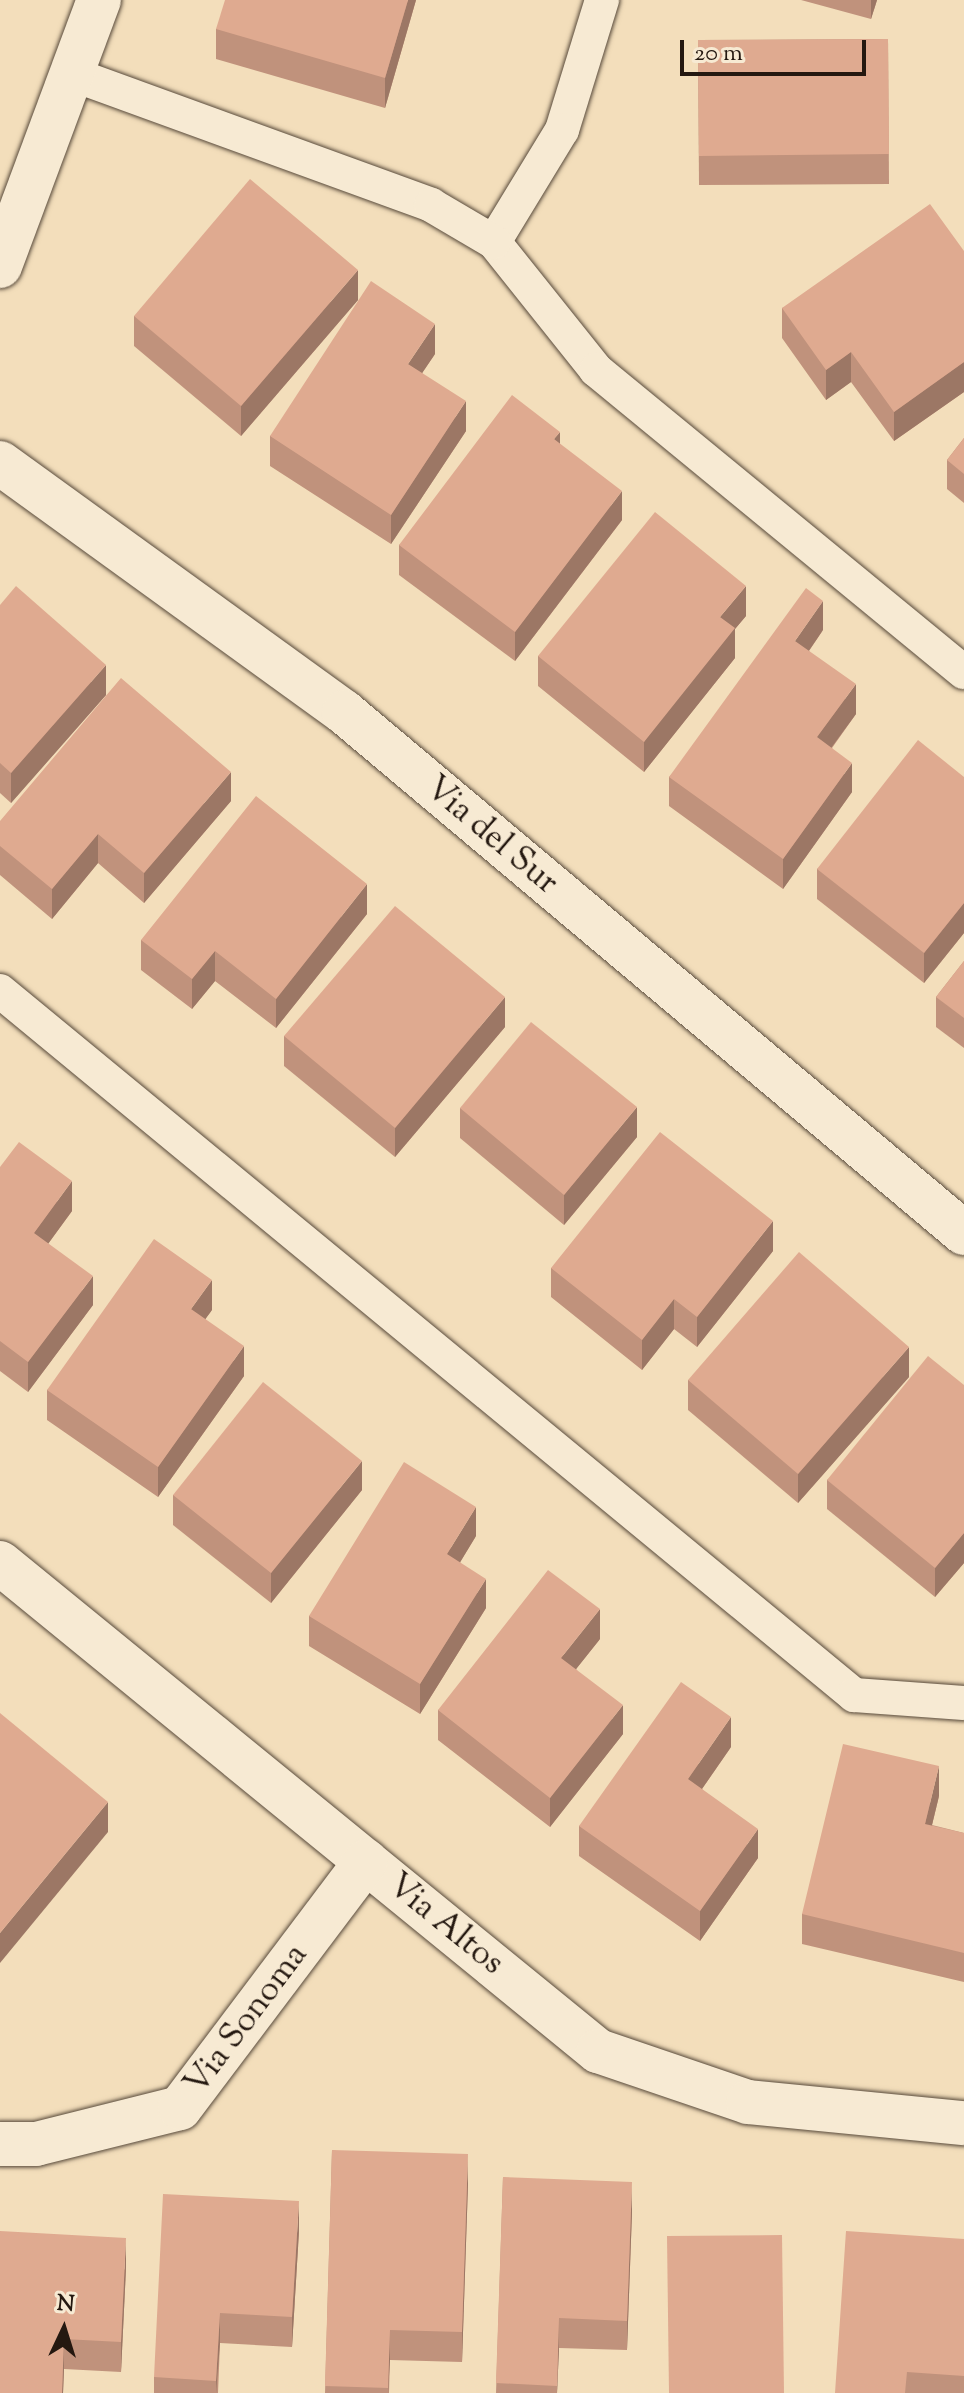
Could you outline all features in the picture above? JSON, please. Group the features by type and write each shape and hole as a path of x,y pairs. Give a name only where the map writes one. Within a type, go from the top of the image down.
{"street":[{"path":"0,266 99,0"},
{"name":"Via del Sur","path":"0,463 344,712 964,1233"},
{"name":"Via Altos","path":"0,1563 598,2051 748,2102 964,2123"},
{"name":"Via Sonoma","path":"0,2144 36,2144 180,2108 366,1861"}],"lane":[{"path":"494,242 562,130 602,0"},
{"path":"72,74 431,205 494,242 596,370 964,672"},
{"path":"0,991 854,1695 964,1703"}],"building":[{"path":"225,0 408,0 385,78 216,29"},
{"path":"888,39 889,154 699,156 698,40"},
{"path":"250,179 358,270 241,406 134,316"},
{"path":"930,204 964,251 964,362 894,412 851,352 826,370 782,308"},
{"path":"371,281 435,324 408,364 466,401 391,515 270,436"},
{"path":"512,395 560,432 554,439 622,491 515,632 399,545"},
{"path":"964,438 964,474 947,460"},
{"path":"655,512 746,586 720,617 735,628 644,742 538,656"},
{"path":"16,586 106,665 11,773 0,763 0,605"},
{"path":"806,588 823,601 795,641 856,684 817,737 852,763 783,859 669,777"},
{"path":"121,678 231,772 144,873 98,834 52,889 0,846 0,821"},
{"path":"918,740 964,777 964,903 924,953 817,869"},
{"path":"256,796 367,884 276,999 215,951 192,979 141,940"},
{"path":"395,906 505,997 395,1128 284,1036"},
{"path":"964,961 964,1018 936,997"},
{"path":"531,1022 637,1107 564,1195 460,1108"},
{"path":"660,1132 773,1221 697,1317 674,1299 642,1340 551,1268"},
{"path":"19,1142 72,1181 34,1233 93,1276 28,1362 0,1341 0,1167"},
{"path":"154,1239 212,1280 191,1309 244,1346 158,1467 47,1390"},
{"path":"799,1252 909,1347 798,1474 688,1380"},
{"path":"928,1356 964,1385 964,1533 935,1568 827,1480"},
{"path":"263,1382 362,1461 271,1573 173,1495"},
{"path":"404,1462 476,1507 447,1554 486,1579 420,1684 309,1616"},
{"path":"548,1570 600,1609 561,1658 623,1705 550,1798 438,1710"},
{"path":"681,1682 731,1717 688,1779 758,1829 700,1911 579,1826"},
{"path":"0,1713 108,1802 0,1933"},
{"path":"843,1744 939,1766 925,1824 964,1833 964,1953 802,1914"},
{"path":"332,2150 468,2154 462,2332 390,2330 388,2388 325,2386"},
{"path":"503,2177 632,2182 627,2321 559,2318 557,2386 496,2383"},
{"path":"163,2194 299,2201 292,2317 220,2313 216,2381 154,2377"},
{"path":"0,2231 126,2238 121,2342 64,2339 62,2393 0,2393"},
{"path":"846,2231 964,2239 964,2376 907,2372 905,2393 835,2393"},
{"path":"782,2235 784,2393 669,2393 667,2236"}]}
